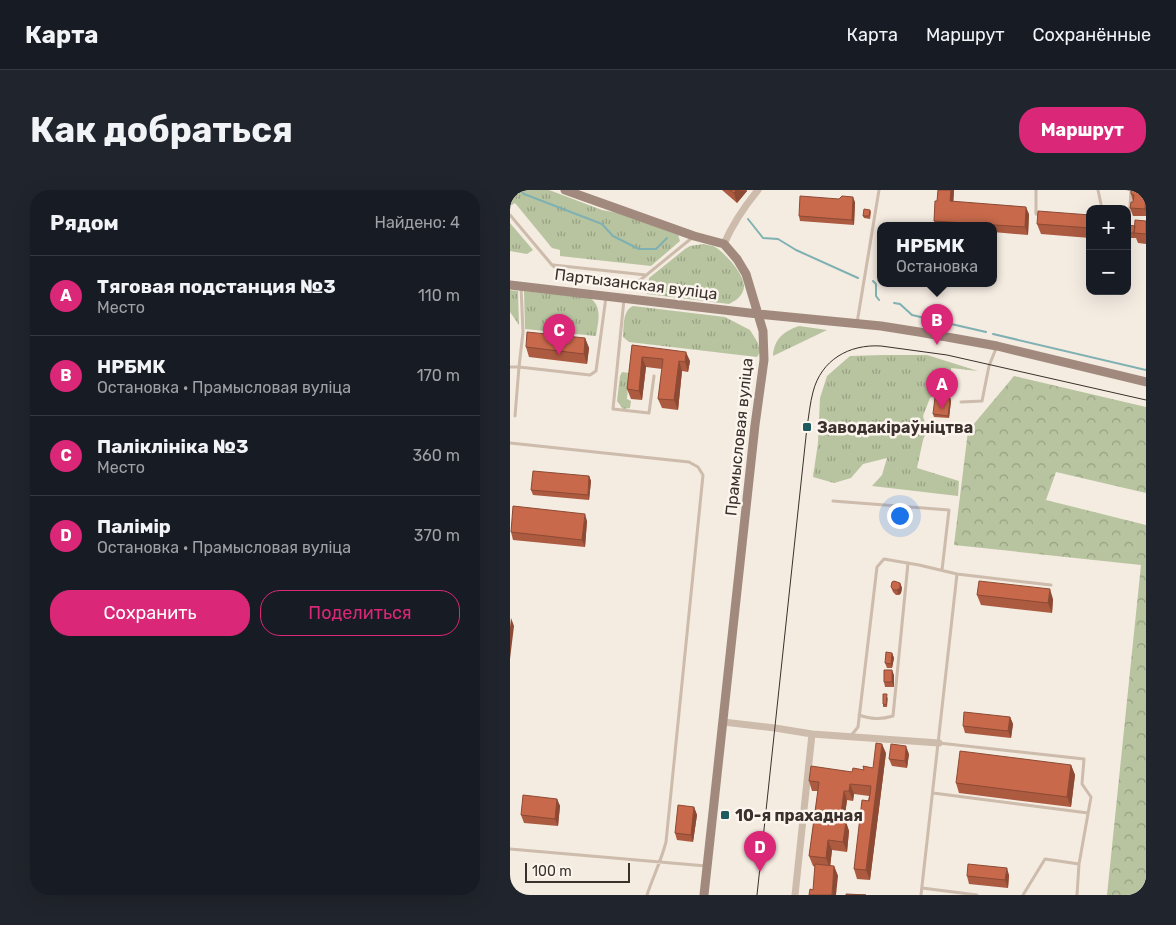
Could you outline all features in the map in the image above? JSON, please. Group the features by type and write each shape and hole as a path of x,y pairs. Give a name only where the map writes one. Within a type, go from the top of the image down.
{"main road":[{"path":"565,190 694,236 724,244"},
{"name":"Прамысловая вуліца","path":"704,895 755,425 764,360 763,331 746,274 737,259 724,244"},
{"name":"Партызанская вуліца","path":"510,285 758,314"},
{"path":"758,314 919,332 997,346 1146,382"}],"street":[{"path":"724,244 733,224 745,205 758,190"},
{"path":"723,722 812,734 939,743"},
{"path":"795,895 812,734"}],"lane":[{"path":"857,324 879,190"},
{"path":"1036,190 1036,214 1045,215"},
{"path":"1098,190 1101,205"},
{"path":"1130,205 1131,190"},
{"path":"510,215 552,265 563,275 634,283 694,236"},
{"path":"1131,222 1138,222"},
{"path":"552,265 646,275"},
{"path":"515,416 523,332 521,286"},
{"path":"510,367 590,375 596,371 606,296"},
{"path":"624,298 613,409 649,413 654,376"},
{"path":"961,402 982,401 989,366 997,346"},
{"path":"510,443 689,462 698,466 703,476 666,842 647,895"},
{"path":"833,501 949,510 942,570"},
{"path":"850,737 858,728 878,567 884,559 957,574 1051,585"},
{"path":"859,715 872,719 883,719 893,716 908,563"},
{"path":"921,895 957,574"},
{"path":"939,743 1084,759 1082,784 1091,797 1079,864 1076,895"},
{"path":"808,771 817,772"},
{"path":"933,793 1088,812"},
{"path":"510,848 707,866"},
{"path":"1023,895 1045,859 1079,864"},
{"path":"922,888 977,895"}],"green space":[{"path":"510,190 549,190 678,235 680,241 651,266 560,256 560,250 552,248 515,203 510,206"},
{"path":"510,223 533,250 527,254 510,251"},
{"path":"703,244 714,246 735,266 743,279 744,286 738,299 729,304 647,294 649,278 685,249 690,246"},
{"path":"510,290 518,291 519,325 510,312"},
{"path":"524,291 590,298 598,310 596,336 525,329"},
{"path":"633,306 725,317 750,330 758,343 760,352 757,357 629,342 623,337 625,315 629,308"},
{"path":"799,326 827,330 773,356 775,345 781,336"},
{"path":"927,355 978,371 951,368 951,384 930,398 923,416 927,430 917,468 959,481 958,496 872,486 882,475 887,458 863,464 851,478 834,483 813,477 818,443 820,398 827,376 850,356"},
{"path":"622,372 629,373 627,399 631,401 630,408 623,409 617,401"},
{"path":"1014,376 1146,407 1146,493 1056,472 1046,500 1146,525 1146,895 1107,895 1141,565 954,545 968,431"}],"building":[{"path":"938,190 951,190 950,201 1026,207 1025,227 997,225 997,222 934,221 935,201 937,201"},
{"path":"1131,190 1146,190 1145,209 1131,208 1134,195 1131,194"},
{"path":"800,196 839,199 842,196 853,197 852,220 799,216"},
{"path":"864,209 870,210 869,216 863,216"},
{"path":"1038,211 1086,215 1086,228 1037,224"},
{"path":"1135,220 1146,221 1146,234 1134,233"},
{"path":"1131,226 1135,226 1134,233 1131,233"},
{"path":"527,332 585,338 584,354 526,347"},
{"path":"632,345 686,352 685,362 679,361 674,400 658,399 663,359 642,357 639,391 627,389"},
{"path":"935,397 950,398 948,416 933,414"},
{"path":"533,471 589,476 588,495 531,490"},
{"path":"513,506 585,514 582,540 511,532"},
{"path":"894,581 900,583 900,588 897,590 891,587"},
{"path":"979,581 1050,589 1048,603 977,595"},
{"path":"886,652 892,653 891,664 885,663"},
{"path":"884,670 892,670 892,682 884,682"},
{"path":"883,694 887,694 886,705 883,704"},
{"path":"964,712 1010,717 1008,731 963,726"},
{"path":"876,743 882,744 866,870 854,869 862,800 869,801 871,786 850,784 849,791 844,791 840,821 846,822 843,842 828,840 826,858 809,856 819,782 809,781 811,766 852,772 853,768 864,770 863,766 873,768"},
{"path":"891,744 906,746 905,761 889,759"},
{"path":"960,751 1071,765 1067,797 956,783"},
{"path":"523,795 557,799 555,819 521,815"},
{"path":"678,805 694,807 691,835 675,833"},
{"path":"815,864 834,866 832,895 809,895 810,889 813,890"},
{"path":"968,864 1007,868 1005,880 967,876"}],"waterway":[{"path":"514,190 521,191 524,194 602,224 613,236 639,249 656,249 667,238"},
{"path":"748,219 763,238 778,239 796,250 858,278"},
{"path":"873,281 876,284 876,296 879,300"},
{"path":"894,303 900,304 912,315 986,332"},
{"path":"993,334 1146,370"}],"tram line":[{"path":"757,895 807,427 813,392 822,371 838,356 848,351 869,346 881,346 947,355 1146,400"}],"place":[{"name":"НРБМК","path":"937,345"},
{"name":"Паліклініка №3","path":"559,355"},
{"name":"Тяговая подстанция №3","path":"942,409"},
{"name":"Заводакіраўніцтва","path":"807,427"},
{"name":"10-я прахадная","path":"725,815"},
{"name":"Палімір","path":"760,872"}]}
